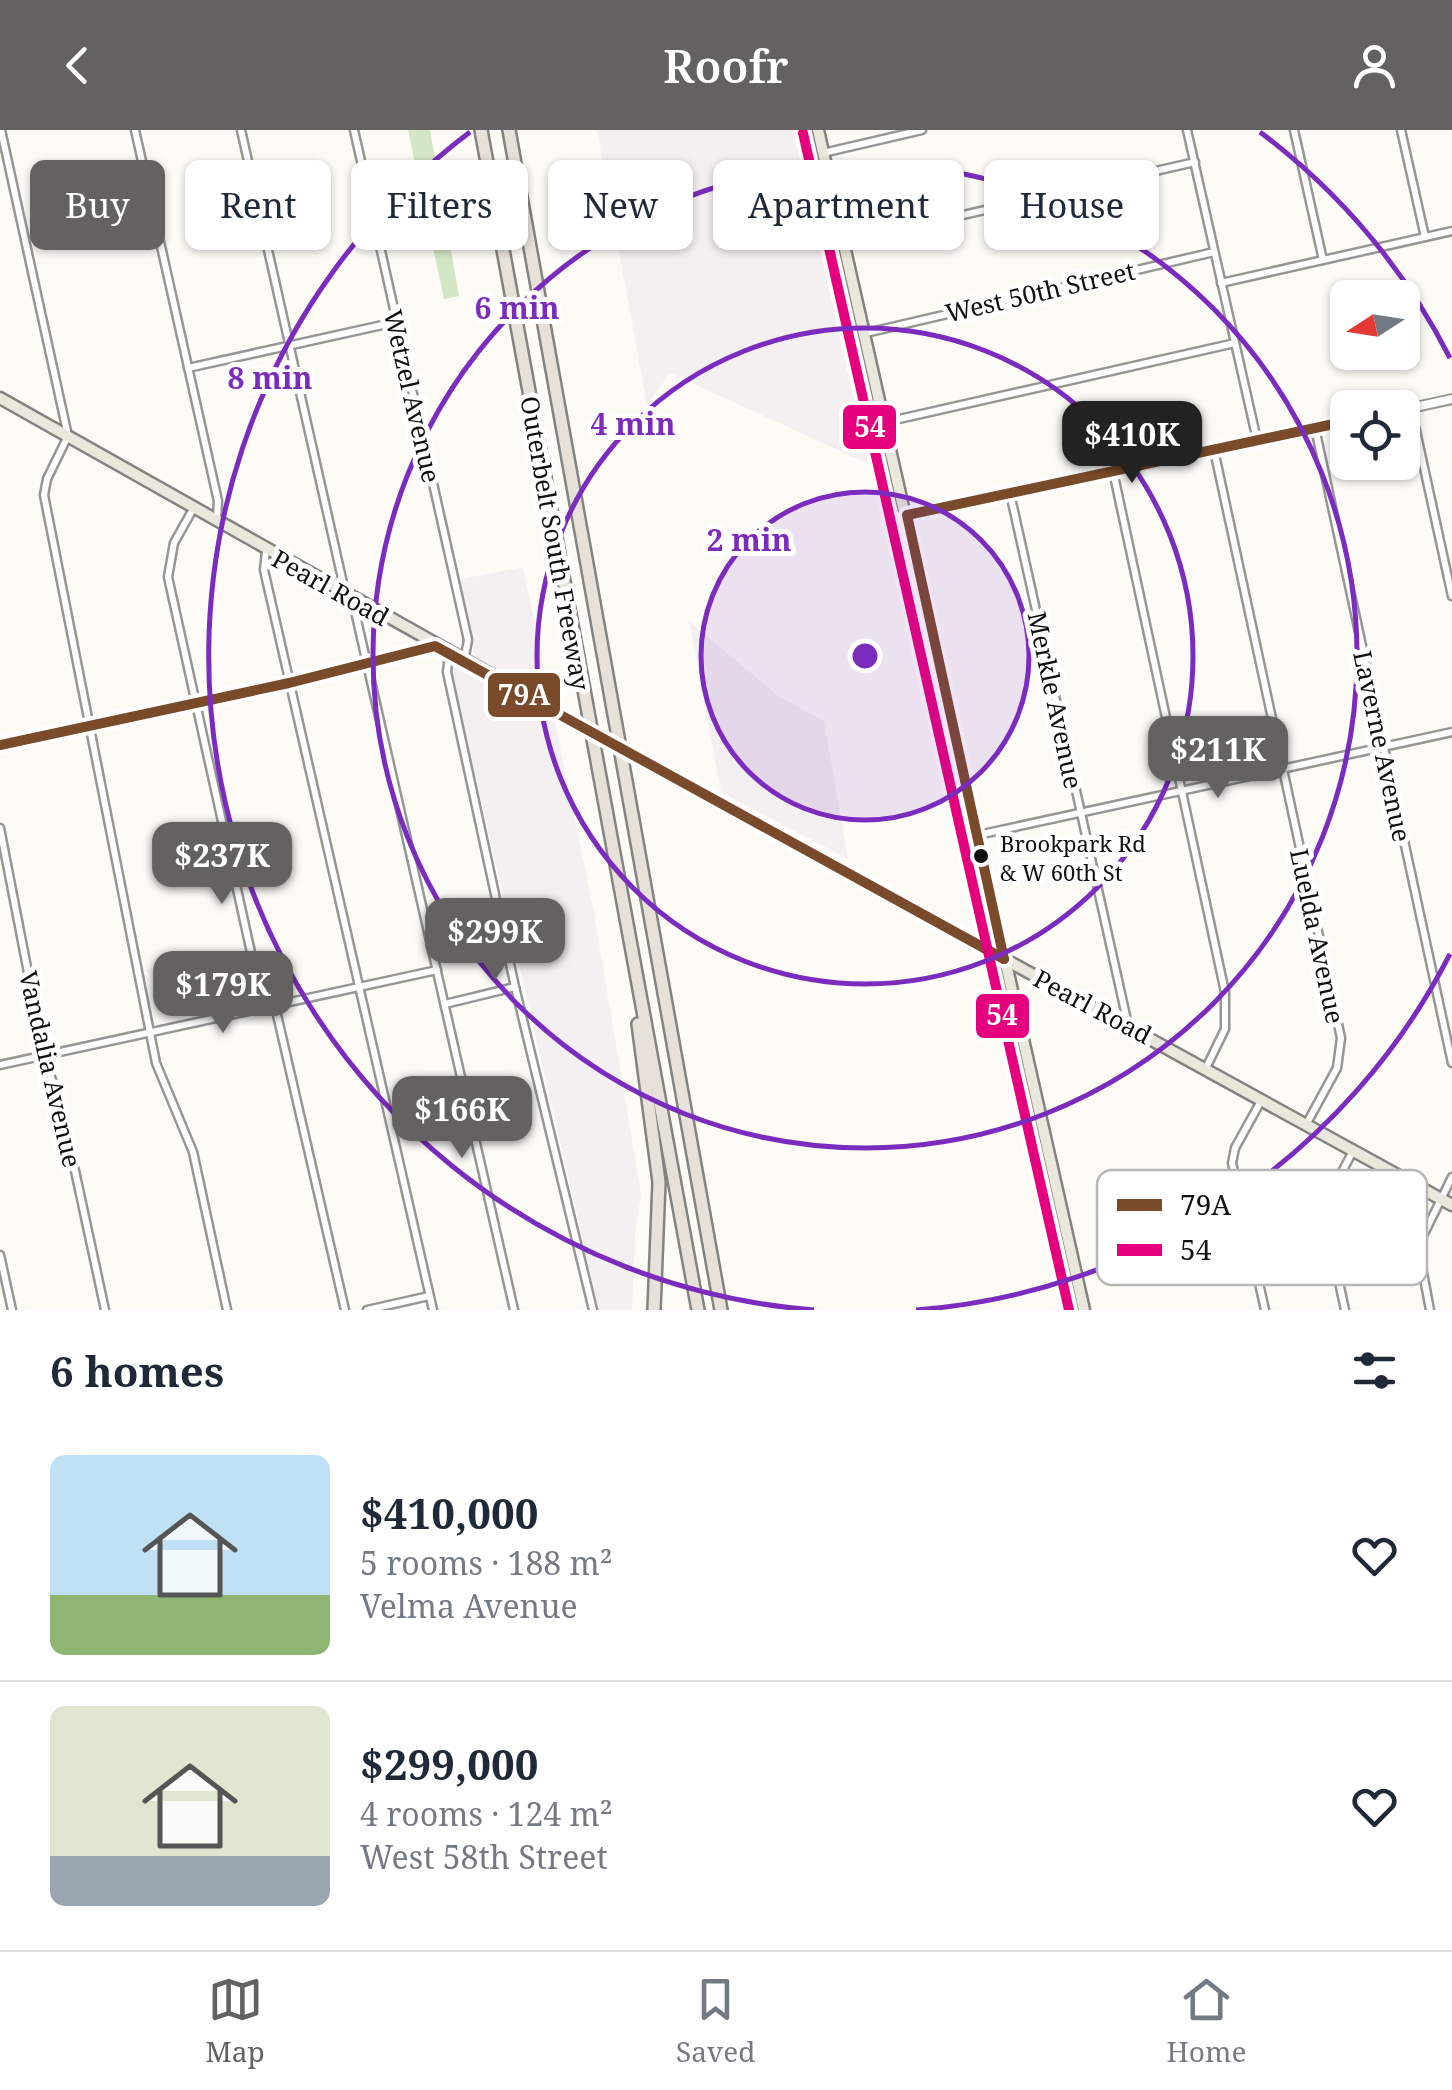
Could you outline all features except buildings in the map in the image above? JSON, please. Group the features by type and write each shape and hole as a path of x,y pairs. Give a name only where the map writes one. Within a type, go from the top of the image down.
{"highway":[{"name":"Outerbelt South Freeway","path":"482,130 698,1310"},
{"name":"Outerbelt South Freeway","path":"510,130 721,1310"},
{"path":"630,950 659,1182 654,1310"}],"main road":[{"path":"818,130 826,160"},
{"path":"847,250 1084,1310"},
{"name":"Pearl Road","path":"0,398 449,654 1389,1170"},
{"path":"0,746 435,646"}],"street":[{"path":"0,130 68,436 47,478 44,494 87,726 149,1034 156,1063 193,1152 227,1310"},
{"path":"135,130 218,501 216,522"},
{"path":"241,130 514,1310"},
{"name":"Wetzel Avenue","path":"354,130 468,640 464,662"},
{"path":"824,152 922,130"},
{"path":"1188,130 1257,440"},
{"path":"1294,130 1323,260"},
{"path":"1401,130 1425,237"},
{"path":"964,215 1195,162"},
{"path":"1221,283 1452,231"},
{"name":"West 50th Street","path":"866,332 1214,252"},
{"path":"188,368 397,322"},
{"path":"886,422 1235,342"},
{"path":"1420,406 1452,399"},
{"path":"908,515 1330,425"},
{"name":"Laverne Avenue","path":"1315,428 1452,1064"},
{"name":"Luelda Avenue","path":"1214,450 1341,1042 1338,1068 1307,1124"},
{"path":"1420,463 1452,596"},
{"path":"1113,471 1227,1005 1225,1030 1206,1068"},
{"name":"Merkle Avenue","path":"1010,493 1128,1024"},
{"path":"192,509 174,543 168,570 254,966 275,1006 345,1310"},
{"path":"266,551 264,570 433,1310"},
{"path":"449,654 448,672 515,987 593,1310"},
{"path":"977,835 1452,732"},
{"name":"Vandalia Avenue","path":"0,828 44,1055 63,1115 104,1310"},
{"path":"0,1065 437,970"},
{"path":"444,1004 515,987"},
{"path":"1235,1170 1232,1158 1262,1100"},
{"path":"1343,1170 1353,1150"},
{"path":"1427,1232 1447,1202 1452,1178"},
{"path":"0,1255 12,1310"},
{"path":"1260,1285 1265,1310"},
{"path":"1340,1285 1345,1310"},
{"path":"1425,1285 1430,1310"},
{"path":"367,1310 430,1296"}],"shaded area":[{"path":"597,130 805,130 812,160 713,160 713,250 833,250 884,471 670,373 647,405 619,250 693,250 693,160 602,160"},
{"path":"523,567 593,908 641,1194 632,1310 599,1310 444,640 475,655 457,580"},
{"path":"689,621 778,696 824,721 848,859 721,792"}],"green space":[{"path":"408,130 430,130 435,160 414,160"},
{"path":"434,250 451,250 459,296 444,299"}],"transit line":[{"name":"54","path":"803,133 1069,1310"},
{"name":"79A","path":"1004,959 907,515 1330,425"},
{"name":"79A","path":"0,745 289,683 435,646 1004,959"}],"place":[{"name":"Brookpark Rd & W 60th St","path":"981,856"}]}
